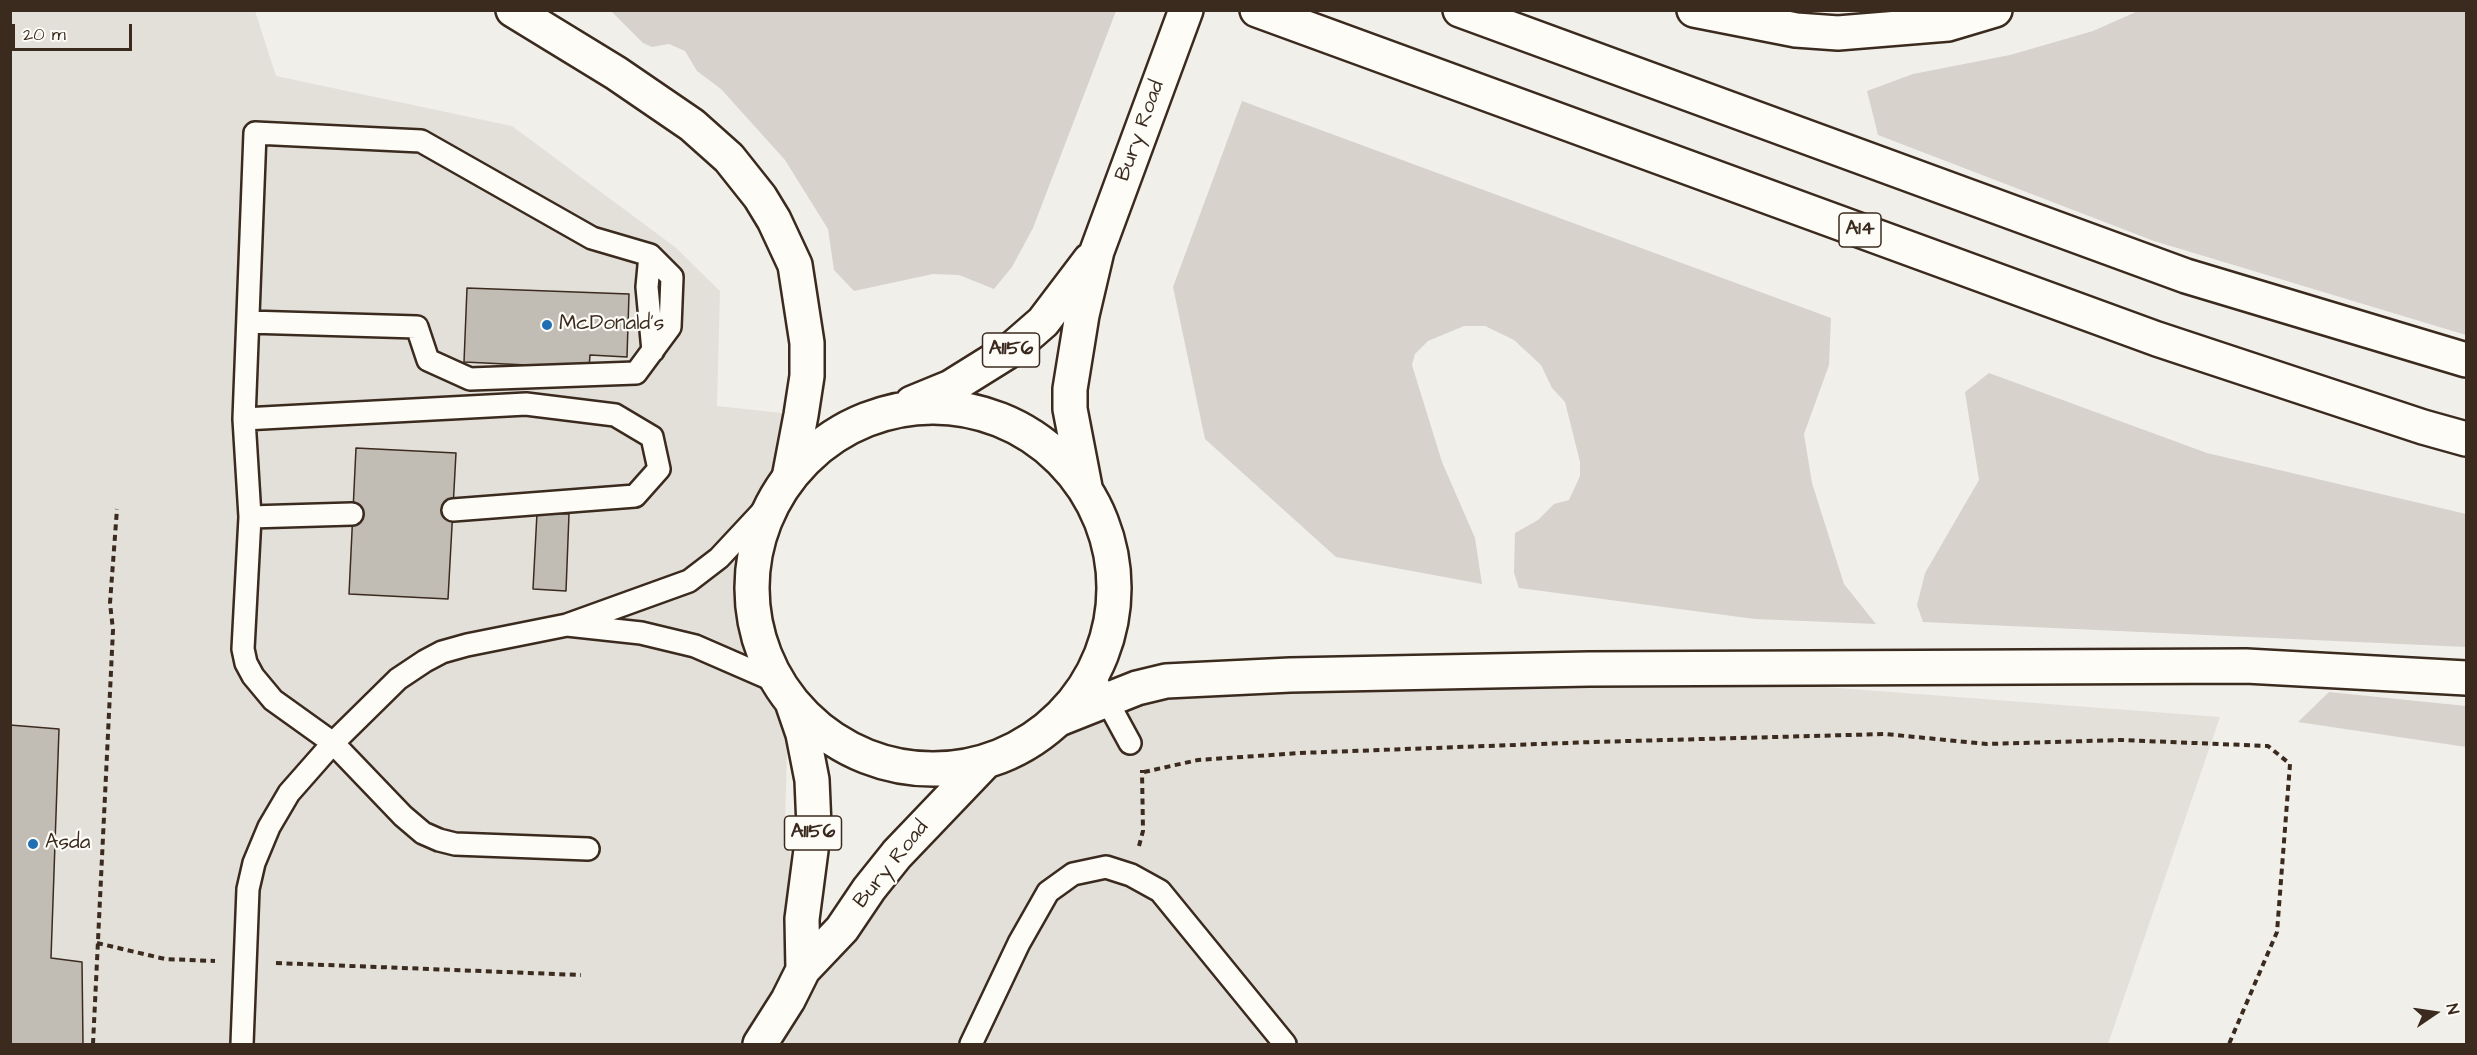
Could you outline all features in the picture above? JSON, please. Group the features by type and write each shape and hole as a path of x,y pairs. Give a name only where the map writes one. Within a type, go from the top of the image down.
{"main road":[{"path":"513,10 616,73 692,125 729,158 760,197 785,239 795,265 807,343 807,376 801,415 782,488 756,548 752,600 761,646 773,674 802,714 841,745 886,764 935,770 984,763 1026,745 1099,689 1206,678 1577,669 2246,666 2466,678"},
{"name":"Bury Road","path":"1086,490 1070,409 1070,389 1078,337 1097,251 1186,10"},
{"name":"A14","path":"1257,10 2157,339 2422,427 2466,439"},
{"path":"1460,10 2186,276 2466,360"},
{"path":"1694,10 1796,30 1838,33 1948,24 1995,10"},
{"name":"Bury Road","path":"895,410 951,387 1012,349 1043,322 1097,251"},
{"path":"782,488 810,454 835,434 864,420 895,410 938,406 981,413 1022,430 1058,456 1086,490 1107,535 1115,584 1099,689"},
{"name":"Bury Road","path":"785,690 803,734 812,780 814,827 802,918 803,970"},
{"name":"Bury Road","path":"760,1044 788,1000 803,970 842,929 868,889 897,854 984,763"}],"lane":[{"path":"248,322 417,327 428,360 470,379 636,373 653,351 647,287 650,255 592,238 422,141 255,133 244,419 250,517 243,649 246,663 253,676 273,700 333,743 403,816 423,833 454,844 588,849"},
{"path":"244,419 526,404 615,415 652,437 659,469 635,496 453,510"},
{"path":"242,1044 248,889 258,854 269,827 289,793 333,743 398,679 442,652 494,638 567,625 689,581 719,558 782,488"},
{"path":"250,517 352,514"},
{"path":"567,625 640,633 695,646 785,690"},
{"path":"1099,689 1130,743"},
{"path":"971,1044 1019,943 1048,892 1073,874 1106,867 1131,875 1160,891 1286,1044"}],"path":[{"path":"93,1044 113,630 110,603 117,509"},
{"path":"1131,875 1143,831 1143,773 1198,760 1300,753 1885,734 1988,744 2121,740 2268,746 2290,764 2277,932 2229,1044"},
{"path":"97,944 165,958 581,975"}],"shaded area":[{"path":"10,11 255,11 276,76 512,126 675,247 720,291 717,406 801,415 774,499 752,600 761,646 773,674 787,748 785,827 802,919 803,969 984,763 1026,745 1059,719 1107,699 1589,669 2220,717 2108,1044 11,1044"},
{"path":"611,11 1116,11 1033,228 1012,267 994,289 959,275 933,274 854,291 834,270 828,229 785,160 721,89 697,71 685,51 669,44 652,47 643,43"},
{"path":"2138,11 2466,11 2466,335 2154,241 1878,135 1867,91 1913,74 2010,55 2093,31"},
{"path":"1242,101 1831,318 1829,365 1804,434 1812,483 1844,584 1876,624 1755,619 1519,588 1514,573 1515,533 1538,520 1554,504 1569,500 1580,476 1580,462 1565,402 1552,388 1541,365 1514,340 1485,326 1464,326 1428,341 1415,354 1412,365 1442,462 1475,538 1482,584 1336,557 1205,439 1173,287"},
{"path":"1989,373 2207,453 2466,514 2466,647 1923,622 1917,605 1925,573 1979,480 1965,392"},
{"path":"2329,692 2466,706 2466,747 2298,722"}],"building":[{"name":"McDonald's","path":"467,288 629,294 627,357 590,355 589,368 464,362"},
{"path":"356,448 456,453 448,599 349,594"},
{"path":"537,513 569,514 566,591 533,589"},
{"name":"Asda","path":"10,725 59,729 51,958 82,962 83,1044 10,1044"}],"place":[{"name":"McDonald's","path":"547,325"},
{"name":"Asda","path":"33,844"}]}
